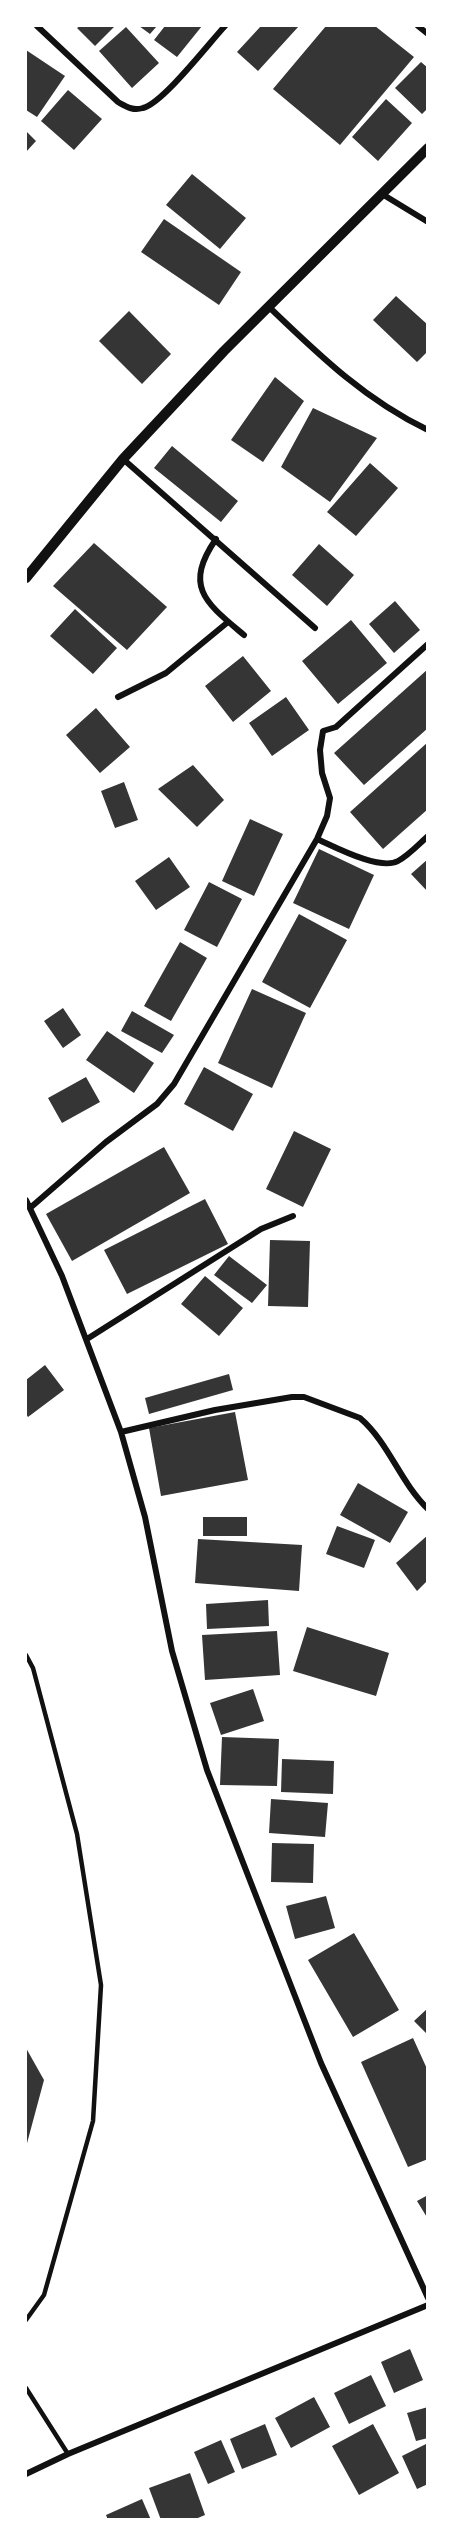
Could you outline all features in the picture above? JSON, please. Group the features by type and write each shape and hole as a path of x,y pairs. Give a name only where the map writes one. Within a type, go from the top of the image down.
{"street":[{"path":"37,26 118,102 131,110 146,108 161,97 225,26"},
{"path":"418,26 428,34"},
{"path":"26,578 123,459 224,351 428,148"},
{"path":"382,194 428,222"},
{"path":"269,306 357,388 406,420 428,430"},
{"path":"123,459 315,628"},
{"path":"216,539 205,555 198,575 203,597 244,635"},
{"path":"118,697 166,673 228,622"},
{"path":"30,1208 106,1142 157,1104 174,1084 317,840 327,816 330,798 322,773 320,750 323,732 336,727 428,644"},
{"path":"317,840 350,854 385,864 397,862 428,836"},
{"path":"26,1200 62,1276 121,1432 145,1517 172,1651 207,1770 321,2063 428,2298"},
{"path":"87,1339 261,1229 292,1216"},
{"path":"121,1432 215,1410 304,1397 360,1418 378,1436 410,1489 428,1509"},
{"path":"26,2474 68,2454 428,2305"}],"lane":[{"path":"26,1656 33,1668 77,1834 101,1985 93,2121 44,2295 26,2320"},
{"path":"26,2388 68,2454"}],"building":[{"path":"80,26 115,26 95,46 77,28"},
{"path":"139,26 157,26 150,34"},
{"path":"165,26 202,26 177,57 154,40"},
{"path":"261,26 299,26 258,71 237,52"},
{"path":"326,26 375,26 414,57 340,145 273,89"},
{"path":"126,27 159,63 132,88 99,51"},
{"path":"26,50 65,76 37,117 26,110"},
{"path":"421,62 428,68 428,108 422,114 395,88"},
{"path":"68,90 102,119 74,150 41,121"},
{"path":"386,99 412,123 378,161 352,137"},
{"path":"26,131 36,141 26,152"},
{"path":"192,174 246,218 220,249 166,205"},
{"path":"164,219 241,272 219,305 141,252"},
{"path":"396,296 428,325 428,351 417,362 373,320"},
{"path":"129,311 171,354 142,384 99,341"},
{"path":"275,377 304,401 263,462 231,440"},
{"path":"313,408 377,438 330,502 281,467"},
{"path":"172,446 238,501 221,522 154,468"},
{"path":"370,463 398,488 356,536 327,512"},
{"path":"94,543 167,607 127,650 53,586"},
{"path":"319,544 354,575 327,606 292,575"},
{"path":"395,601 420,630 394,653 369,624"},
{"path":"75,609 117,648 93,674 50,636"},
{"path":"351,620 387,663 338,704 302,661"},
{"path":"243,656 271,691 233,722 205,686"},
{"path":"428,669 428,728 364,785 334,753"},
{"path":"286,697 309,730 272,756 249,723"},
{"path":"96,708 130,747 100,773 66,735"},
{"path":"428,742 428,809 383,849 350,812"},
{"path":"193,765 224,800 197,827 158,789"},
{"path":"124,782 138,820 115,828 101,791"},
{"path":"250,819 283,834 254,896 222,881"},
{"path":"319,849 374,875 349,929 293,903"},
{"path":"169,857 190,887 156,910 135,881"},
{"path":"428,859 428,892 411,874"},
{"path":"209,882 242,899 217,947 184,930"},
{"path":"299,914 347,940 310,1008 262,982"},
{"path":"180,942 207,958 171,1021 144,1006"},
{"path":"252,989 306,1013 272,1088 218,1063"},
{"path":"63,1008 81,1035 63,1048 44,1021"},
{"path":"132,1011 174,1035 162,1053 121,1031"},
{"path":"107,1031 154,1063 134,1093 86,1060"},
{"path":"204,1067 253,1094 233,1131 184,1104"},
{"path":"86,1077 100,1102 62,1123 48,1098"},
{"path":"294,1131 331,1149 303,1207 266,1189"},
{"path":"164,1147 190,1193 72,1261 46,1214"},
{"path":"205,1199 228,1244 127,1294 104,1250"},
{"path":"270,1240 310,1241 308,1307 268,1306"},
{"path":"229,1256 267,1285 252,1303 214,1275"},
{"path":"205,1276 243,1308 219,1336 181,1304"},
{"path":"45,1365 64,1390 28,1417 26,1414 26,1380"},
{"path":"229,1374 233,1390 149,1414 145,1398"},
{"path":"235,1412 248,1480 161,1496 149,1428"},
{"path":"358,1483 408,1512 390,1543 340,1515"},
{"path":"203,1517 247,1517 247,1536 203,1536"},
{"path":"337,1526 375,1540 364,1568 326,1554"},
{"path":"428,1535 428,1580 417,1591 396,1563"},
{"path":"198,1539 302,1545 299,1591 195,1583"},
{"path":"268,1600 269,1626 207,1629 206,1604"},
{"path":"307,1627 389,1653 376,1696 293,1671"},
{"path":"277,1631 280,1675 205,1680 202,1635"},
{"path":"253,1689 264,1721 221,1735 210,1703"},
{"path":"222,1737 279,1739 277,1786 220,1785"},
{"path":"282,1759 334,1761 333,1794 281,1792"},
{"path":"271,1799 328,1803 325,1837 269,1833"},
{"path":"272,1843 314,1844 313,1883 271,1882"},
{"path":"326,1896 335,1928 295,1939 286,1906"},
{"path":"354,1933 399,2010 353,2037 308,1960"},
{"path":"428,2008 428,2035 414,2021"},
{"path":"413,2038 428,2071 428,2159 408,2167 361,2062"},
{"path":"26,2048 44,2080 26,2147"},
{"path":"428,2195 428,2219 417,2201"},
{"path":"410,2349 423,2380 394,2393 381,2362"},
{"path":"371,2375 386,2406 349,2424 334,2393"},
{"path":"314,2397 330,2427 291,2448 275,2418"},
{"path":"428,2407 428,2438 416,2441 407,2413"},
{"path":"265,2424 277,2455 242,2469 230,2439"},
{"path":"373,2424 399,2473 359,2495 332,2446"},
{"path":"221,2440 235,2472 208,2484 194,2452"},
{"path":"426,2444 428,2484 417,2489 402,2456"},
{"path":"190,2473 205,2515 193,2520 161,2520 149,2488"},
{"path":"142,2499 151,2520 108,2520 106,2515"}]}
